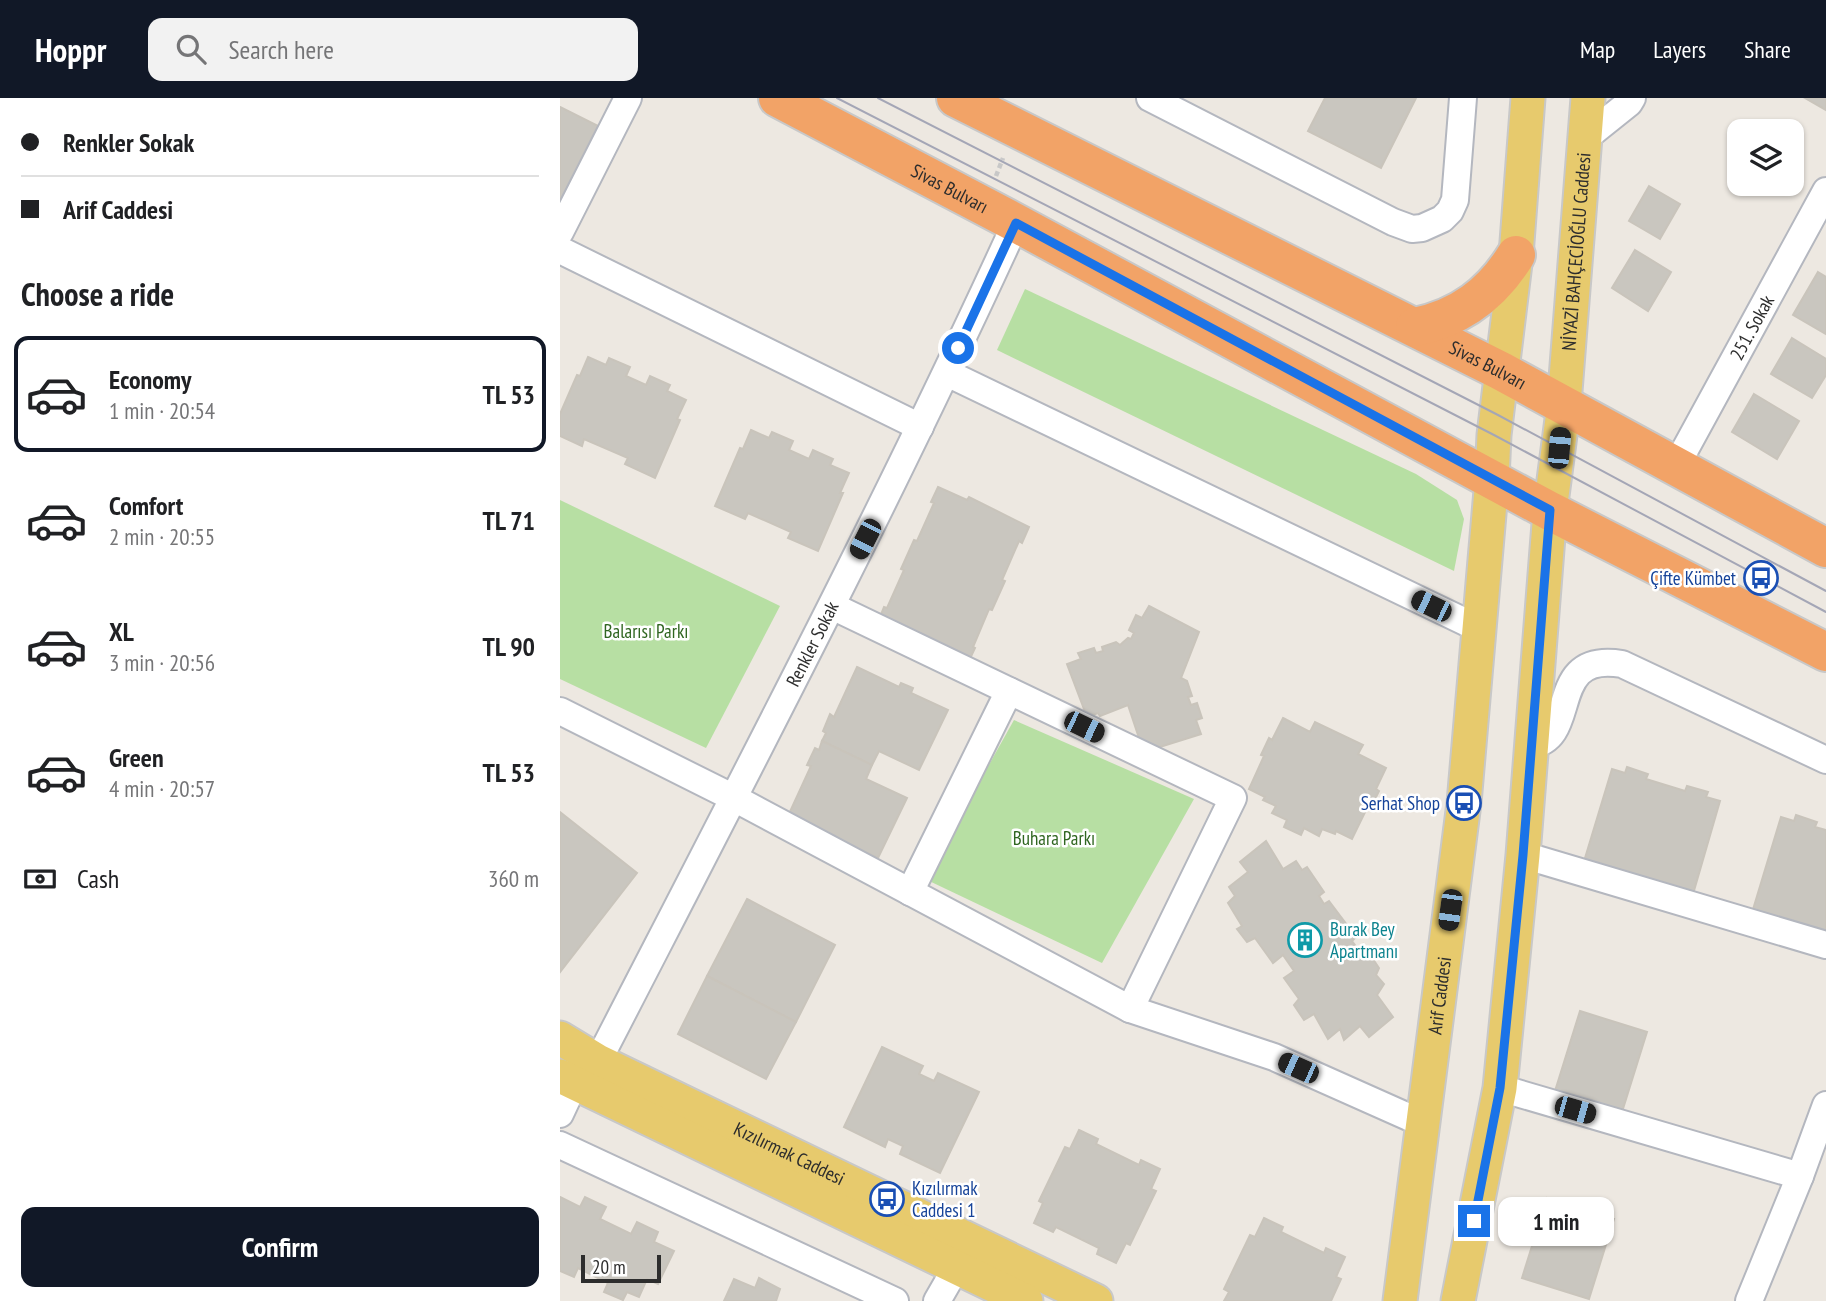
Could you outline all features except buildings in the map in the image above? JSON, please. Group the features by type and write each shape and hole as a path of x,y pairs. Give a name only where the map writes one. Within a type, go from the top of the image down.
{"highway":[{"name":"Sivas Bulvarı","path":"778,98 1000,214 1550,510 1826,652"},
{"name":"Sivas Bulvarı","path":"964,100 1501,371 1826,548"},
{"path":"1415,327 1449,317 1480,299 1494,286 1516,255"}],"main road":[{"path":"1516,255 1528,98"},
{"name":"NİYAZİ BAHÇECİOĞLU Caddesi","path":"1550,510 1564,404 1588,98"},
{"name":"Arif Caddesi","path":"1398,1296 1464,803 1494,435 1516,255"},
{"path":"1458,1301 1500,1088 1523,855 1550,510"},
{"name":"Kızılırmak Caddesi","path":"560,1038 598,1061 1096,1301"},
{"name":"Kızılırmak Caddesi","path":"567,1080 1026,1301"}],"street":[{"path":"560,232 628,98"},
{"path":"1150,98 1393,222 1412,229 1432,225 1442,219 1455,200 1463,98"},
{"path":"1584,139 1632,98"},
{"name":"251. Sokak","path":"1676,466 1826,191"},
{"name":"Renkler Sokak","path":"598,1061 832,606 947,373 1000,214"},
{"path":"560,250 920,427"},
{"path":"947,373 1480,629"},
{"path":"832,606 1233,798 1129,1009"},
{"path":"1531,745 1545,741 1555,730 1570,682 1577,673 1596,663 1609,662 1622,664 1826,760"},
{"path":"910,892 1009,691"},
{"path":"560,711 734,798 1129,1009 1274,1057 1422,1123"},
{"path":"1523,855 1826,945"},
{"path":"560,1114 567,1080"},
{"path":"1500,1088 1800,1176"},
{"path":"1749,1301 1826,1105"},
{"path":"560,1145 895,1301"},
{"path":"937,1301 956,1268"}],"path":[{"path":"1000,214 1015,128"}],"green space":[{"path":"1025,289 1416,474 1457,500 1464,519 1454,571 997,350"},
{"name":"Balarısı Parkı","path":"560,500 780,606 706,748 560,679"},
{"name":"Buhara Parkı","path":"1014,720 1194,799 1102,963 925,879"}],"tram line":[{"path":"837,98 1494,435 1826,612"},
{"path":"878,98 1498,415 1826,591"}],"place":[{"name":"Çifte Kümbet","path":"1761,578"},
{"name":"Serhat Shop","path":"1464,803"},
{"name":"Burak Bey Apartmanı","path":"1305,940"},
{"name":"Kızılırmak Caddesi 1","path":"887,1199"}],"route":[{"path":"958,348 1016,223 1550,510 1523,855 1500,1088 1474,1221"}]}
